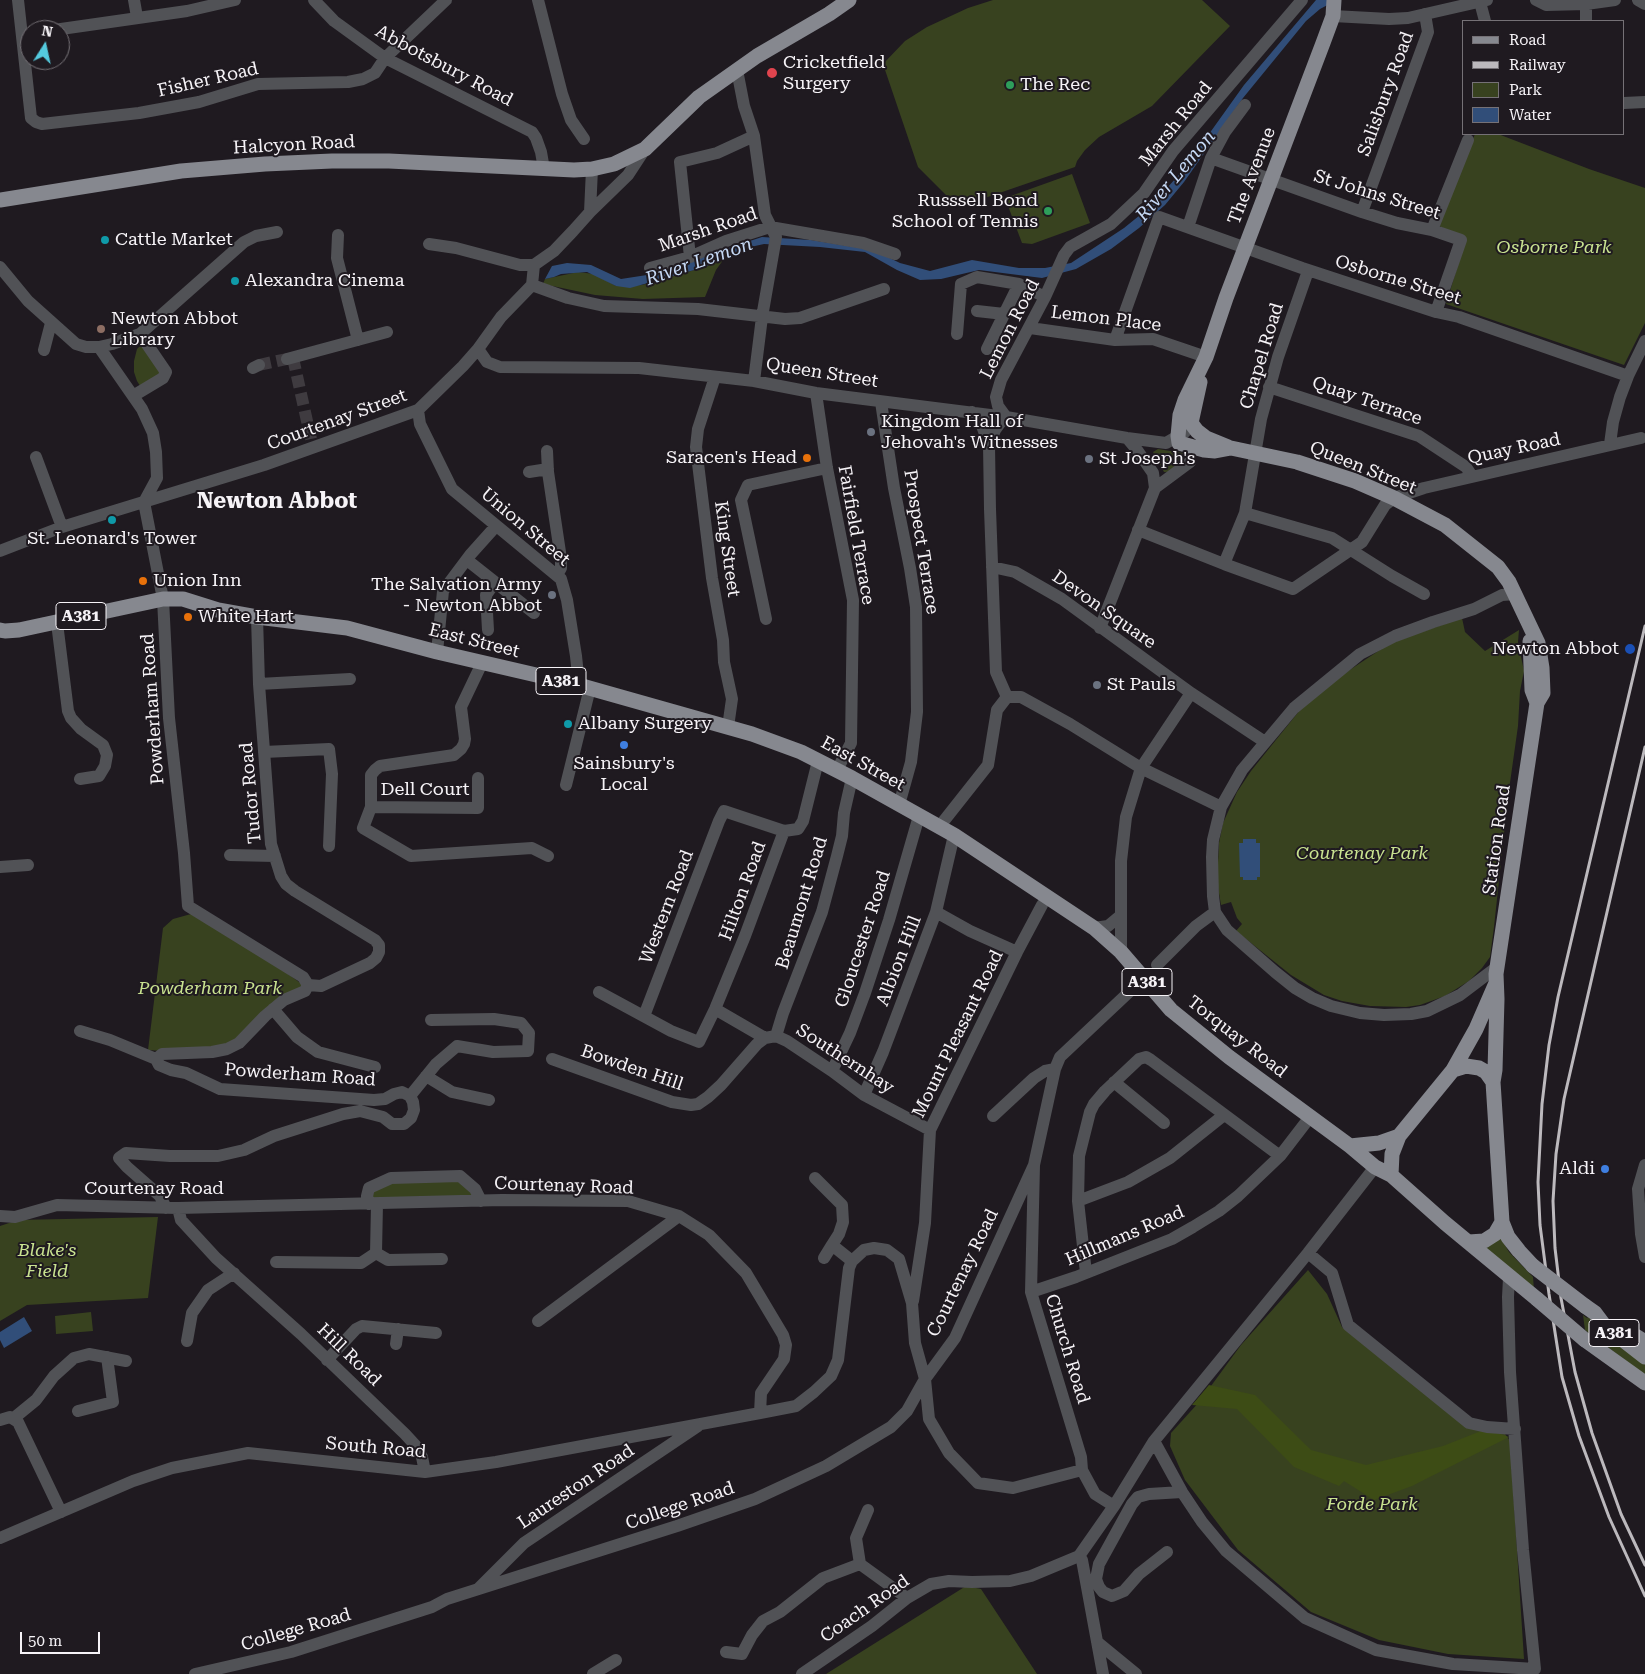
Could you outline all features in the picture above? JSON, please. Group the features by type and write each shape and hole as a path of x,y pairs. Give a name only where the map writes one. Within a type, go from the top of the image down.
{"main road":[{"name":"Halcyon Road","path":"0,200 181,171 265,164 389,161 544,170 592,169 614,164 645,149 699,97 757,56 849,0"},
{"name":"The Avenue","path":"1174,440 1184,400 1204,362 1334,7"},
{"name":"The Avenue","path":"1191,423 1204,362"},
{"path":"1191,423 1206,438 1231,448"},
{"name":"Queen Street","path":"1174,440 1215,451 1231,448 1297,462 1354,481 1394,498 1445,525 1498,567 1510,582 1516,594"},
{"name":"Station Road","path":"1502,1222 1493,1082 1495,1070 1496,983 1537,703 1543,694 1542,668 1538,643 1516,594"},
{"name":"East Street","path":"163,599 184,599 218,610 257,617 347,628 437,652 575,684 728,727 782,744 818,760 939,827"},
{"name":"A381","path":"0,630 19,630 57,623 163,599"},
{"name":"Torquay Road","path":"939,827 1094,928 1122,952 1171,1010 1229,1057 1350,1146 1375,1167 1391,1175 1509,1278 1585,1340 1645,1383"},
{"name":"Station Road","path":"1399,1136 1453,1070 1476,1029 1496,983"},
{"path":"1453,1070 1466,1066 1479,1068 1486,1072 1493,1082"},
{"path":"1350,1146 1379,1143 1399,1136"},
{"path":"1391,1175 1392,1154 1399,1136"},
{"path":"1469,1242 1484,1241 1495,1234 1502,1222"},
{"name":"A381","path":"1502,1222 1508,1237 1518,1251 1533,1266 1590,1310 1604,1325 1645,1358"},
{"name":"A381","path":"1590,1310 1612,1320 1645,1342"}],"street":[{"path":"18,0 23,20"},
{"path":"134,0 137,17"},
{"path":"70,27 187,10 235,0"},
{"name":"Abbotsbury Road","path":"314,0 334,21 385,58 532,132 541,152 544,170"},
{"name":"Fisher Road","path":"28,70 31,118 36,122 55,123 139,114 199,102 258,84 348,82 370,77 375,73 385,58 446,0"},
{"name":"Marsh Road","path":"1062,258 1070,247 1111,224 1144,193 1173,151 1302,0"},
{"path":"1536,0 1546,4 1586,4 1615,0"},
{"path":"1638,0 1645,4"},
{"path":"1334,7 1389,19 1425,14 1447,5 1484,1 1485,20"},
{"path":"541,2 562,94 571,120 584,139"},
{"path":"1586,4 1586,20"},
{"name":"Salisbury Road","path":"1362,212 1428,32 1425,14"},
{"path":"737,70 744,106 754,136 765,215 774,238 754,381"},
{"path":"1625,103 1645,102"},
{"path":"1188,226 1211,158 1225,132 1245,105"},
{"path":"690,257 680,162 717,153 754,136"},
{"path":"1432,230 1468,140"},
{"path":"429,244 520,265 534,265 554,251 628,175 645,149"},
{"name":"St Johns Street","path":"1211,158 1362,212 1397,223 1432,230 1461,240 1436,312"},
{"path":"590,212 592,169"},
{"name":"Osborne Street","path":"1115,340 1159,218 1188,226 1245,249 1308,271 1436,312 1459,317 1628,376"},
{"path":"0,267 28,301 76,344 86,347 99,347 140,334 244,242 256,236 276,232"},
{"path":"338,235 337,258 358,340"},
{"name":"Marsh Road","path":"650,268 690,257 726,241 774,238 863,243 895,254"},
{"name":"Lemon Road","path":"1006,417 998,406 996,397 1001,380 1046,297 1062,258"},
{"path":"534,265 532,285 568,298 604,306 698,309 785,319 800,318 884,289"},
{"name":"Chapel Road","path":"1224,564 1245,514 1261,419 1269,387 1308,271"},
{"name":"Lemon Road","path":"957,334 961,284 977,278 1019,284 1046,297"},
{"path":"987,349 1019,284"},
{"name":"Courtenay Street","path":"1,548 62,527 264,465 312,443 418,410 463,366 501,317 532,285"},
{"path":"976,311 1004,314"},
{"path":"44,350 51,322"},
{"name":"Lemon Place","path":"1030,328 1115,340 1153,339 1204,362"},
{"path":"291,358 386,332"},
{"path":"133,396 163,378 166,372 140,334"},
{"path":"1610,444 1617,405 1628,376 1645,341"},
{"path":"99,347 142,409 153,433 157,478 144,502 163,599"},
{"name":"Queen Street","path":"478,349 486,362 500,367 639,368 715,376 754,381 816,393 1006,417 1127,438 1174,440"},
{"name":"King Street","path":"715,376 698,429 696,447 712,578 723,640 724,662 732,699 728,727"},
{"name":"Quay Terrace","path":"1269,387 1419,436 1466,467 1472,476"},
{"name":"Fairfield Terrace","path":"816,393 827,468 853,600 851,743 837,770"},
{"name":"Prospect Terrace","path":"881,402 894,488 916,607 917,712 911,762 899,805"},
{"name":"Union Street","path":"418,410 420,424 452,489 557,575 564,584 576,656 578,675 575,684"},
{"path":"972,412 982,423 989,445 996,672 1007,697"},
{"path":"989,445 1000,423 1006,417"},
{"path":"1174,440 1186,432 1191,423"},
{"path":"1100,628 1155,488 1153,473 1138,450 1127,438"},
{"name":"Quay Road","path":"1394,498 1472,476 1642,438"},
{"path":"547,451 561,559 561,568 557,575"},
{"path":"36,457 62,527"},
{"path":"1155,488 1190,462"},
{"path":"766,619 741,500 748,485 827,468"},
{"path":"529,472 548,470"},
{"path":"1138,530 1224,564 1293,588 1362,542 1385,505 1394,498"},
{"path":"1245,514 1332,538 1424,594"},
{"path":"437,652 444,591 496,526"},
{"path":"467,560 534,613"},
{"name":"Devon Square","path":"992,567 1015,572 1062,599 1191,693 1265,742"},
{"path":"488,630 486,595 494,582"},
{"path":"1498,967 1460,995 1427,1011 1411,1014 1384,1015 1360,1013 1332,1006 1312,998 1275,972 1227,930 1215,912 1212,896 1212,857 1213,840 1221,807 1242,770 1294,708 1360,654 1395,636 1474,609 1502,595 1516,594"},
{"name":"Powderham Road","path":"163,599 169,718 188,906 303,977 308,985 305,991 284,1000 239,1042 226,1049 212,1052 162,1054 156,1059 159,1065 186,1073 220,1089 374,1100 402,1092 410,1096 414,1110 411,1118 404,1124 392,1124 383,1117 360,1110 307,1124 244,1150 218,1156 170,1156 126,1153 119,1158 172,1208"},
{"name":"Tudor Road","path":"257,617 259,684 271,844 281,876 286,884 375,940 379,945 379,952 370,963 321,986 308,985"},
{"path":"57,623 68,711 71,718 81,729 102,745 107,755 105,766 99,776 80,779"},
{"path":"482,663 461,707 465,739 462,749 454,755 380,766 372,775 371,807 363,828 411,856 532,848 548,856"},
{"path":"259,684 350,679"},
{"path":"566,785 590,688"},
{"path":"1122,952 1120,916 1121,861 1126,817 1141,768 1191,693"},
{"path":"1007,697 1021,697 1070,724 1141,768 1221,807"},
{"path":"939,827 988,765 997,710 1007,697"},
{"path":"264,752 329,749 332,774 329,846"},
{"name":"Hilton Road","path":"644,1016 671,1031 699,1042 745,936 784,831 798,829 804,821 818,760"},
{"name":"Dell Court","path":"371,807 478,808 478,778"},
{"name":"Beaumont Road","path":"770,1037 783,1013 822,912 840,843 844,813 852,778"},
{"name":"Western Road","path":"644,1016 724,811 784,831"},
{"name":"Gloucester Road","path":"832,1070 850,1033 865,993 892,912 919,816"},
{"name":"Albion Hill","path":"864,1095 936,912 954,835"},
{"path":"230,855 275,856"},
{"path":"0,867 28,865"},
{"name":"Mount Pleasant Road","path":"912,1303 925,1223 930,1130 1016,952 1042,905"},
{"path":"936,912 970,931 1016,952"},
{"path":"1157,965 1196,926 1215,912"},
{"path":"1094,928 1108,926 1120,916"},
{"name":"Church Road","path":"1114,1506 1095,1494 1082,1470 1081,1457 1031,1292 1034,1165 1055,1069 1060,1057 1144,978"},
{"path":"599,992 644,1016"},
{"name":"Southernhay","path":"715,1008 770,1037 787,1041 832,1070 864,1095 930,1130"},
{"path":"273,1010 297,1036 318,1052 374,1067"},
{"path":"410,1096 436,1064 457,1046 494,1052 528,1051 529,1033 521,1023 494,1019 431,1020"},
{"path":"80,1031 110,1040 156,1059"},
{"name":"Bowden Hill","path":"552,1059 672,1102 691,1105 698,1104 708,1097 757,1044 770,1037"},
{"path":"1086,1273 1078,1201 1079,1156 1090,1112 1094,1104 1139,1059 1146,1057 1280,1156"},
{"path":"993,1116 1034,1078 1045,1071 1055,1069"},
{"path":"426,1076 452,1092 489,1100"},
{"path":"1114,1082 1164,1123"},
{"path":"1078,1201 1128,1182 1170,1158 1224,1115"},
{"name":"Hillmans Road","path":"1031,1292 1086,1273 1172,1239 1193,1227 1238,1196 1280,1156 1310,1117"},
{"name":"Courtenay Road","path":"925,1379 955,1338 1034,1165"},
{"path":"1645,1165 1638,1189 1641,1234 1645,1257"},
{"path":"1103,1674 1082,1560 1079,1556 1114,1506 1154,1441 1308,1253 1375,1167"},
{"name":"Courtenay Road","path":"373,1204 367,1196 369,1188 391,1178 460,1176 475,1189 481,1201"},
{"path":"815,1178 842,1205 843,1222 839,1234 824,1258"},
{"name":"Courtenay Road","path":"0,1216 15,1216 57,1206 172,1208 502,1200 628,1201 679,1216 709,1235 746,1273 783,1334 786,1345 784,1359 761,1393 760,1413"},
{"path":"373,1204 376,1252"},
{"name":"Hill Road","path":"172,1208 216,1258 301,1334 405,1434 416,1446 422,1457 425,1472"},
{"path":"538,1321 679,1216"},
{"path":"760,1413 796,1406 831,1376 838,1360 849,1268 852,1261 832,1245"},
{"name":"Courtenay Road","path":"852,1261 864,1250 874,1248 887,1250 899,1259 912,1303 915,1343 925,1379"},
{"path":"376,1252 388,1260 442,1259"},
{"path":"276,1262 361,1263 376,1252"},
{"path":"1308,1253 1332,1273 1348,1325 1469,1423 1487,1427 1516,1429"},
{"path":"187,1340 192,1313 208,1290 234,1273"},
{"path":"1154,1441 1182,1492 1202,1522 1226,1551 1305,1618 1376,1650 1452,1664 1535,1671 1510,1372 1509,1278"},
{"path":"327,1360 356,1329 362,1326 436,1333"},
{"path":"396,1344 398,1329"},
{"path":"14,1418 36,1400 54,1376 74,1358 89,1354 126,1361"},
{"path":"78,1411 113,1402 107,1357"},
{"path":"925,1379 929,1419 949,1453 978,1482 1014,1488 1082,1470"},
{"name":"College Road","path":"195,1674 291,1652 432,1607 447,1599 569,1562 755,1499 826,1466 891,1427 907,1411 925,1379"},
{"name":"South Road","path":"0,1538 133,1481 172,1468 248,1453 425,1472 496,1462 760,1413"},
{"path":"0,1420 7,1417 14,1418 20,1426 61,1512"},
{"name":"Laureston Road","path":"477,1590 524,1543 703,1423"},
{"path":"1167,1552 1139,1574 1124,1591 1112,1596 1103,1592 1099,1587 1096,1579 1099,1564 1132,1504 1138,1497 1149,1494 1182,1492"},
{"path":"868,1510 856,1538 860,1564 907,1598"},
{"name":"Coach Road","path":"802,1674 872,1626 907,1598 931,1584 949,1581 1010,1581 1031,1576 1079,1556"},
{"path":"745,1666 742,1654 752,1635 763,1621 780,1612 823,1578 860,1564"},
{"path":"1097,1642 1136,1674"},
{"path":"726,1652 742,1654"},
{"path":"593,1674 616,1660"}],"green space":[{"name":"The Rec","path":"993,0 1202,0 1230,26 1152,106 1099,137 1085,150 1075,167 976,201 946,195 918,167 883,64 905,41 927,27 968,8"},
{"name":"Osborne Park","path":"1475,135 1501,135 1645,188 1645,323 1624,365 1446,304 1466,239 1439,226"},
{"name":"Russsell Bond School of Tennis","path":"1072,174 1090,223 1032,244 1022,243 1005,198"},
{"path":"726,256 716,270 705,297 643,299 595,295 543,284 545,279 578,272 594,274 616,286 642,285 705,267"},
{"path":"144,342 164,371 142,389 134,372 134,361 137,349"},
{"path":"1158,449 1183,453 1186,457 1168,472 1164,472 1153,452"},
{"name":"Courtenay Park","path":"1462,618 1465,632 1485,651 1519,630 1518,642 1524,671 1520,691 1518,726 1507,804 1505,805 1504,813 1506,815 1490,957 1469,981 1445,996 1420,1005 1406,1007 1370,1006 1342,1001 1324,995 1291,975 1236,931 1242,924 1237,918 1231,902 1221,905 1217,881 1219,843 1223,823 1237,792 1251,771 1300,710 1333,681 1392,642"},
{"name":"Powderham Park","path":"191,914 273,963 303,985 232,1042 211,1048 148,1050 163,928 173,919"},
{"path":"457,1180 471,1190 473,1197 372,1198 374,1191 392,1182"},
{"name":"Blake's Field","path":"158,1217 148,1298 27,1305 0,1321 0,1226 18,1220"},
{"path":"1499,1235 1509,1252 1533,1277 1534,1290 1481,1246"},
{"name":"Forde Park","path":"1308,1270 1327,1294 1342,1327 1459,1420 1503,1431 1510,1441 1524,1659 1448,1654 1379,1640 1311,1612 1238,1550 1185,1480 1170,1446 1171,1433 1200,1401 1241,1345"},
{"path":"91,1312 93,1331 56,1334 55,1316"},
{"path":"1583,1315 1588,1317 1645,1364 1645,1375 1585,1330"},
{"path":"1209,1385 1255,1395 1311,1450 1366,1465 1443,1446 1486,1429 1509,1437 1412,1486 1374,1500 1344,1481 1339,1486 1294,1467 1237,1409 1192,1405"},
{"path":"966,1586 981,1589 1037,1674 826,1674"}],"water":[{"name":"River Lemon","path":"1316,0 1337,0 1320,9 1306,21 1243,98 1184,182 1165,205 1111,249 1076,269 1042,278 979,270 941,279 920,280 897,270 865,252 764,244 746,248 705,267 630,288 616,286 587,272 561,274 545,279 552,266 567,263 591,265 621,279 647,275 762,237 811,240 873,250 900,263 930,271 972,260 1019,268 1045,268 1071,263 1124,228 1150,207 1184,169 1244,85"},
{"path":"1243,839 1256,839 1256,843 1260,843 1260,877 1257,877 1257,880 1243,880 1243,877 1240,877 1239,843 1243,843"},
{"path":"24,1317 32,1331 4,1348 0,1340 0,1332"}],"tunnel":[{"path":"293,358 311,439"},
{"path":"259,365 287,359"}],"railway":[{"path":"1645,626 1558,997 1549,1045 1542,1104 1538,1182 1540,1225 1562,1377 1579,1436 1609,1517 1645,1596"},
{"path":"1645,747 1564,1099 1556,1154 1553,1201 1555,1248 1561,1298 1575,1372 1592,1433 1621,1514 1645,1565"}],"place":[{"name":"Cricketfield Surgery","path":"772,73"},
{"name":"The Rec","path":"1010,85"},
{"name":"Russsell Bond School of Tennis","path":"1048,211"},
{"name":"Cattle Market","path":"105,240"},
{"name":"Alexandra Cinema","path":"235,281"},
{"name":"Newton Abbot Library","path":"101,329"},
{"name":"Kingdom Hall of Jehovah's Witnesses","path":"871,432"},
{"name":"Saracen's Head","path":"807,458"},
{"name":"St Joseph's","path":"1089,459"},
{"name":"St. Leonard's Tower","path":"112,520"},
{"name":"Union Inn","path":"143,581"},
{"name":"The Salvation Army - Newton Abbot","path":"552,595"},
{"name":"White Hart","path":"188,617"},
{"name":"Newton Abbot","path":"1630,649"},
{"name":"St Pauls","path":"1097,685"},
{"name":"Albany Surgery","path":"568,724"},
{"name":"Sainsbury's Local","path":"624,745"},
{"name":"Aldi","path":"1605,1169"}],"district":[{"name":"Newton Abbot","path":"277,502"}]}
